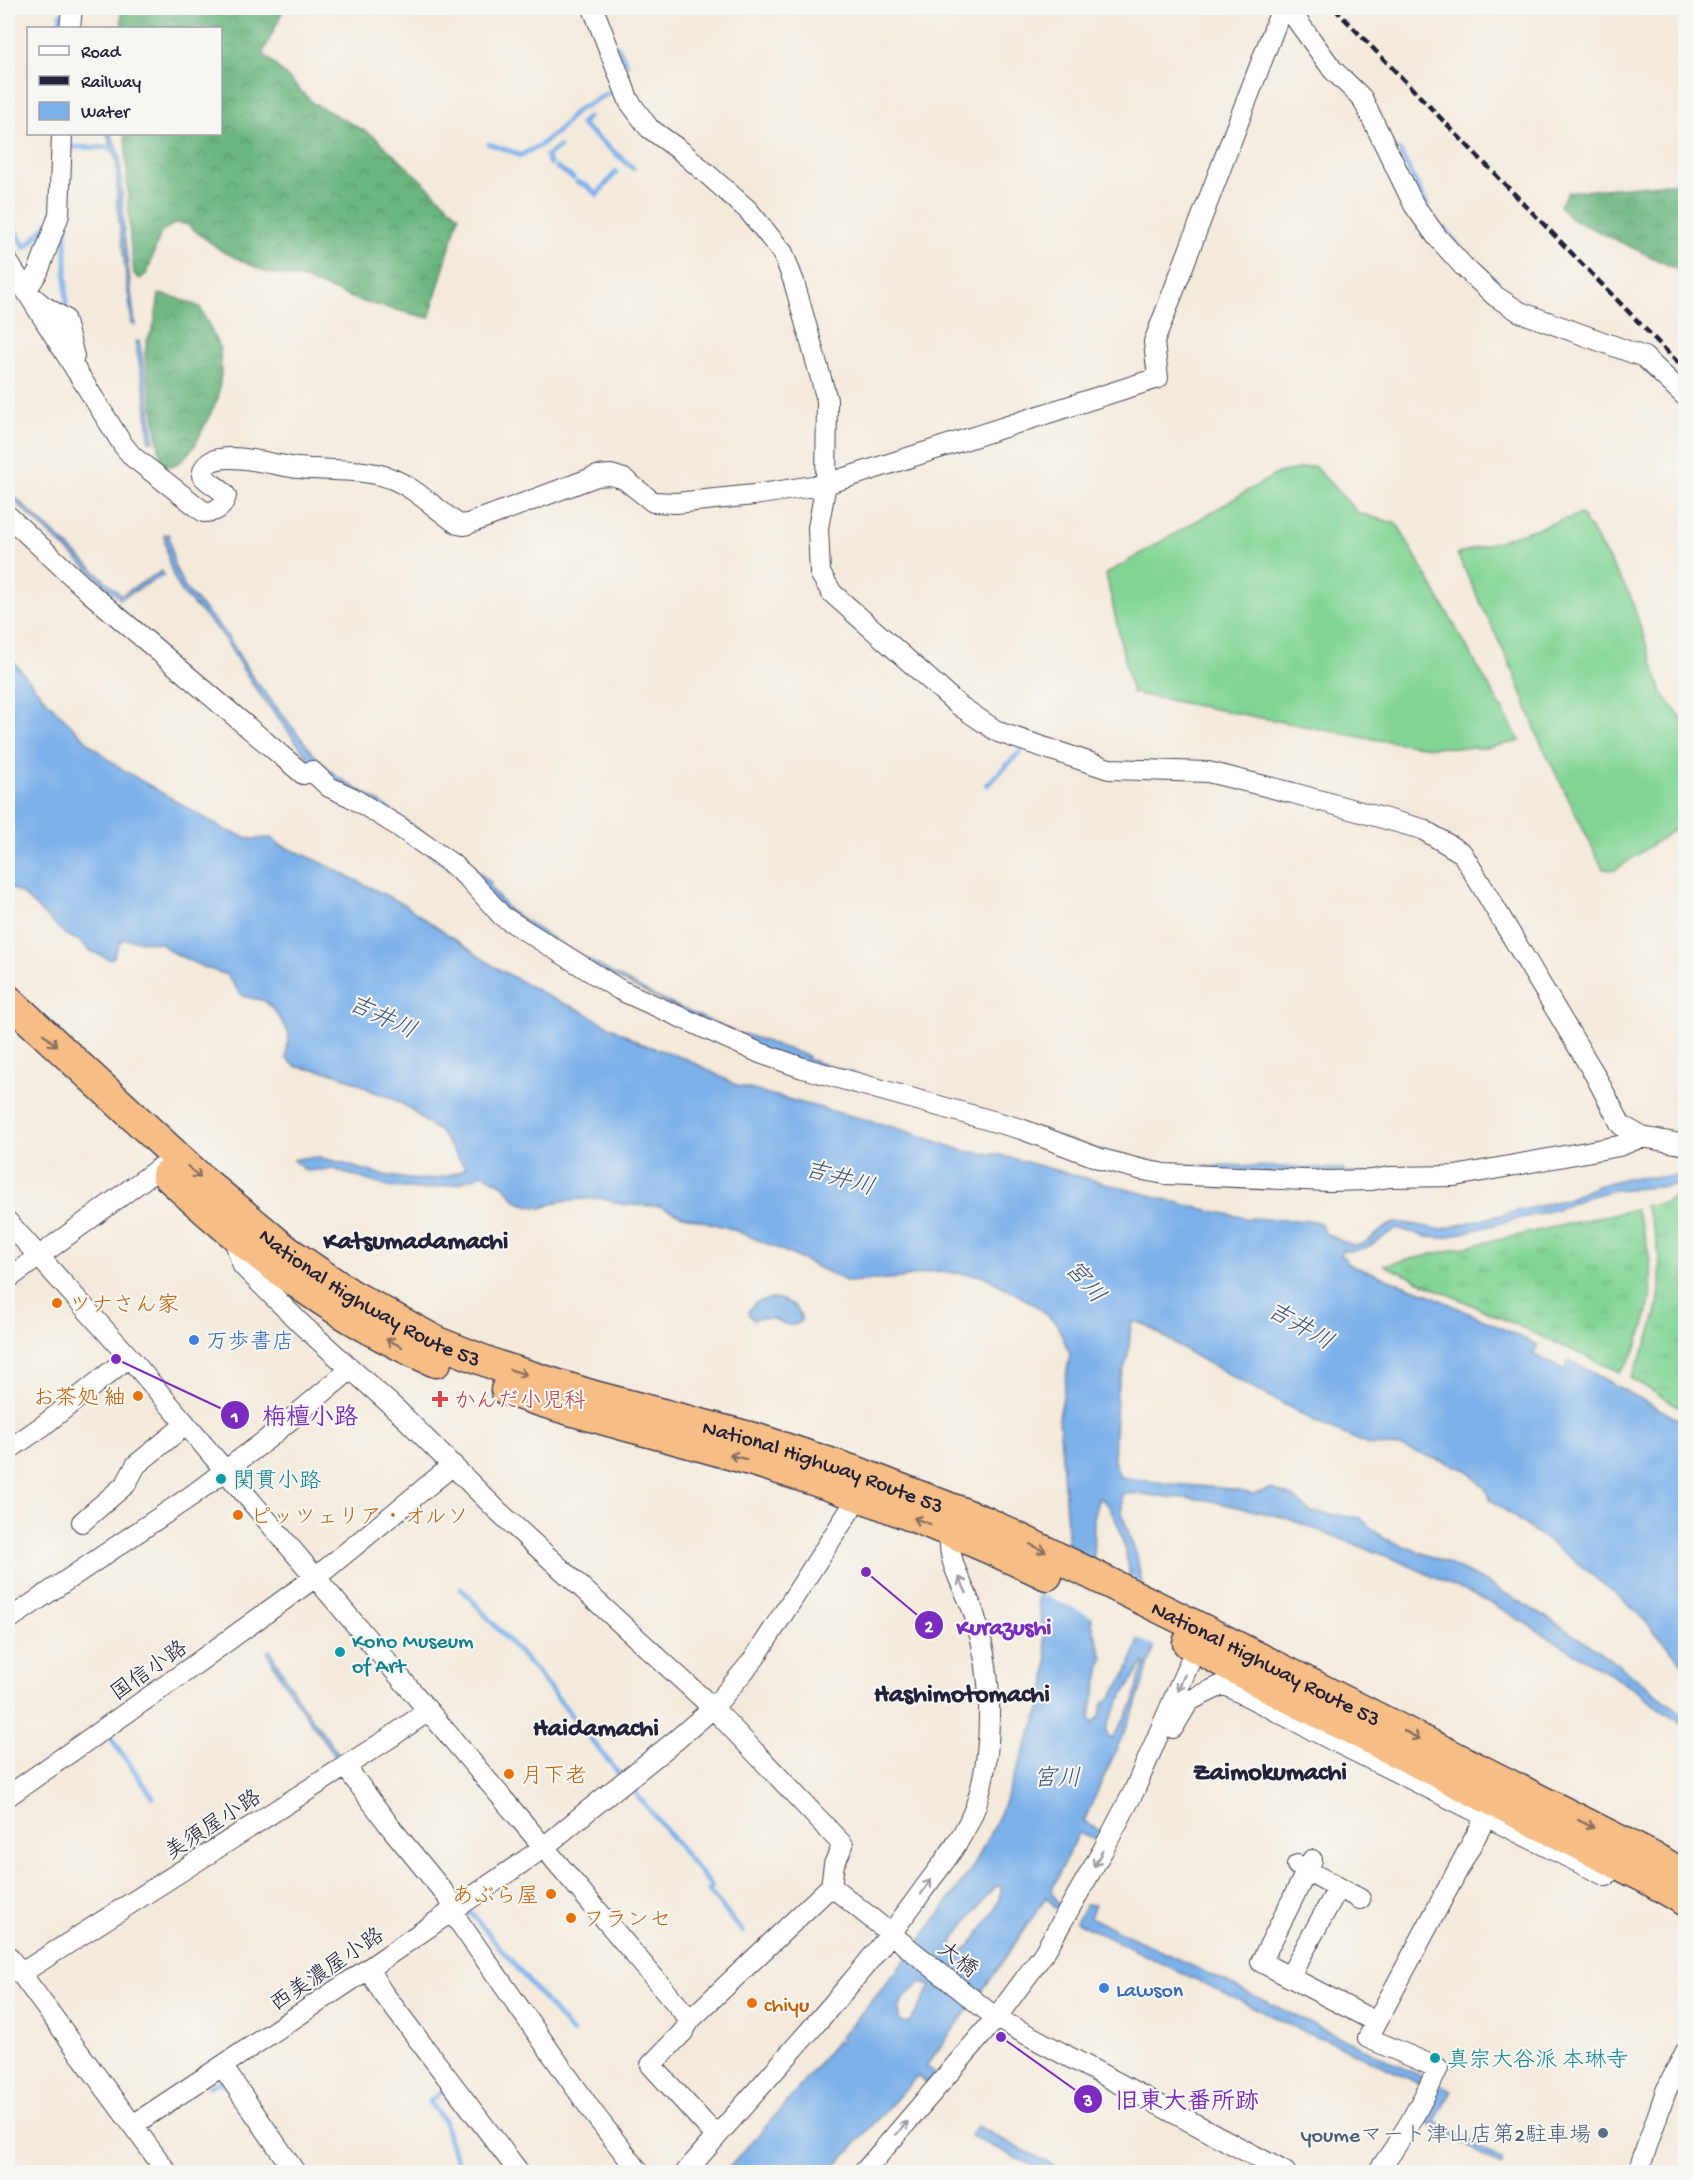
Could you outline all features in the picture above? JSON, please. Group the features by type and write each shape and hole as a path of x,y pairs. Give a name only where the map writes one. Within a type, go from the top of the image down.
{"highway":[{"name":"National Highway Route 53","path":"8,1000 200,1178 287,1251 350,1294 437,1342 498,1366 594,1396 768,1443 857,1472 1674,1870"},
{"name":"National Highway Route 53","path":"8,1028 233,1236 335,1309 386,1338 472,1378 566,1409 748,1459 859,1496 968,1527"},
{"name":"National Highway Route 53","path":"1193,1635 1686,1901"}],"street":[{"path":"70,27 72,8"},
{"path":"593,8 629,101 649,128 681,151 748,210 783,253 794,282 827,400 826,484 818,528 820,573 832,593 957,704 998,732 1109,769 1208,772 1293,793 1422,829 1462,853 1595,1075 1621,1125 1642,1137 1686,1145"},
{"path":"8,262 123,445 134,457 204,512 214,512 220,508 226,496 222,490 202,476 210,462 221,459 262,462 296,468 363,472 388,477 415,492 458,524 465,525 597,476 610,475 624,479 653,502 676,504 826,484 1158,378 1154,342 1282,8"},
{"path":"1288,8 1333,70 1362,98 1414,205 1437,237 1464,267 1495,296 1520,312 1644,357 1686,397"},
{"path":"26,291 38,272 58,215 62,135"},
{"path":"8,516 90,593 303,774 312,771 329,787 351,797 398,826 452,864 470,880 502,916 620,990 760,1053 803,1068 1021,1129 1101,1159 1165,1173 1329,1181 1455,1176 1619,1146 1642,1137"},
{"path":"8,1279 159,1168"},
{"path":"8,1222 129,1357 690,2020"},
{"path":"233,1236 243,1266 351,1370 398,1411 498,1511 712,1708 843,1845 834,1864 831,1886 690,2020 683,2032 651,2065 716,2136"},
{"path":"8,1450 44,1425 129,1357"},
{"path":"8,1620 191,1496 266,1440 351,1370"},
{"path":"82,1522 126,1484 136,1465 185,1425"},
{"name":"国信小路","path":"8,1796 314,1578 453,1465"},
{"name":"西美濃屋小路","path":"133,2125 368,1969 543,1848 675,1742 712,1708 754,1659 859,1496"},
{"path":"686,2172 892,1935 959,1841 975,1806 984,1772 990,1713 975,1616 951,1559 968,1527"},
{"path":"1134,1791 1193,1635"},
{"path":"864,2172 996,2018 1044,1953 1098,1860 1134,1791 1189,1701 1224,1684 1606,1876 1613,1861"},
{"name":"美須屋小路","path":"20,1974 428,1711"},
{"path":"345,1766 392,1829 451,1900 452,1912 588,2106 639,2172"},
{"path":"1378,2172 1401,2141 1438,2068 1368,2038 1486,1817"},
{"path":"1360,1899 1338,1888 1306,1865 1262,1962 1376,2022"},
{"path":"1674,1870 1676,1879 1686,1886"},
{"name":"大橋","path":"831,1886 996,2018 1285,2172"},
{"path":"1290,1976 1338,1888"},
{"path":"8,1956 167,2172"},
{"path":"368,1969 383,1993 519,2172"},
{"path":"1638,2172 1665,2091 1686,2051"},
{"path":"222,2066 295,2172"}],"green space":[{"path":"121,8 284,8 263,53 313,103 374,136 459,216 429,318 360,301 304,279 266,272 222,251 186,224 175,223 161,232 147,273 140,279 134,274 125,135 222,135 222,27 122,27"},
{"path":"1685,176 1685,273 1570,218 1560,206 1568,192 1673,183"},
{"path":"159,294 200,307 220,349 221,373 218,398 194,447 173,466 163,465 160,454 145,354 147,341 154,326"},
{"path":"1314,466 1358,513 1397,524 1520,741 1486,748 1429,747 1366,738 1132,693 1106,574 1278,473"},
{"path":"1581,514 1630,595 1662,693 1685,723 1685,822 1615,870 1603,869 1539,739 1515,675 1457,554"},
{"path":"1685,1192 1685,1410 1630,1378 1650,1335 1660,1294 1658,1252 1645,1206 1663,1203"},
{"path":"1635,1209 1646,1241 1651,1291 1645,1324 1639,1340 1631,1358 1620,1372 1384,1265"}],"water":[{"path":"107,135 111,135 120,157 124,232 135,325 132,324 117,204 117,164"},
{"path":"139,341 154,441 149,441 146,399 135,342"},
{"path":"8,491 121,595 162,571 164,575 120,599 8,495"},
{"path":"169,534 174,565 185,588 225,632 251,675 316,757 339,778 467,861 491,883 490,887 509,910 565,947 656,997 739,1034 808,1056 807,1059 1109,1153 1168,1164 1214,1167 1221,1165 1342,1169 1346,1173 1451,1175 1165,1171 749,1046 546,942 316,768 250,681 221,633 183,594 169,563 164,535"},
{"path":"8,655 42,696 90,744 118,767 225,830 251,839 272,838 280,845 314,859 403,904 495,967 553,999 578,1009 640,1043 689,1060 738,1086 900,1129 964,1151 1000,1155 1194,1207 1246,1218 1315,1221 1320,1223 1325,1233 1355,1245 1365,1242 1385,1227 1396,1223 1442,1229 1567,1199 1597,1186 1626,1178 1685,1176 1685,1185 1615,1190 1587,1197 1557,1209 1443,1238 1427,1237 1396,1228 1372,1245 1352,1251 1342,1251 1340,1256 1345,1258 1346,1263 1428,1294 1538,1345 1533,1354 1565,1370 1569,1360 1685,1423 1685,1666 1636,1611 1576,1562 1491,1500 1484,1487 1467,1470 1401,1447 1369,1445 1322,1425 1137,1322 1131,1323 1128,1356 1117,1390 1114,1460 1120,1477 1223,1488 1253,1494 1271,1489 1293,1497 1311,1512 1360,1518 1383,1538 1443,1561 1484,1581 1607,1656 1685,1716 1685,1727 1625,1683 1493,1604 1399,1561 1286,1518 1207,1500 1122,1493 1122,1514 1137,1557 1154,1649 1134,1710 1084,1821 1103,1833 1098,1841 1078,1833 1051,1891 1060,1907 1057,1910 1046,1897 993,1976 926,2066 934,2074 927,2083 917,2076 830,2172 725,2172 783,2107 837,2041 840,2043 842,2040 840,2037 923,1937 972,1868 999,1816 1040,1710 1046,1683 1047,1656 1037,1597 1068,1539 1059,1418 1070,1354 1056,1323 1032,1303 984,1276 935,1271 902,1278 848,1282 732,1229 680,1215 660,1206 624,1205 599,1198 560,1201 542,1208 518,1202 503,1185 483,1174 457,1184 424,1189 388,1187 333,1169 306,1171 293,1160 310,1157 325,1159 384,1175 412,1179 440,1178 466,1168 438,1130 409,1108 390,1097 334,1073 297,1067 286,1058 289,1033 277,1014 265,1001 242,996 227,975 203,967 170,951 161,943 123,939 113,958 108,959 66,935 21,893 8,886","holes":["1099,1497 1108,1505 1119,1527 1128,1563 1138,1643 1126,1674 1111,1697 1102,1705 1100,1716 1093,1725 1090,1718 1103,1657 1092,1624 1094,1514","1144,1662 1146,1663 1140,1676 1134,1702 1113,1738 1109,1738 1106,1730 1123,1695","995,1886 1001,1886 993,1912 973,1942 960,1954 954,1953 951,1948 953,1940","922,1982 931,1986 911,2021 906,2023 900,2021 899,2009 908,1994"]},
{"path":"769,1299 783,1300 791,1304 801,1316 799,1323 789,1325 770,1318 753,1319 749,1315 748,1311 756,1302"},
{"path":"270,1650 299,1701 345,1762 340,1763 301,1709 267,1652"},
{"path":"1086,1904 1095,1905 1090,1917 1452,2091 1435,2120 1503,2161 1500,2166 1424,2120 1437,2098 1423,2085 1322,2038 1315,2037 1076,1922"},
{"path":"977,2126 1065,2172 1045,2172 973,2137 970,2135"}],"pier":[{"path":"1061,1546 1095,1562 1095,1618 1037,1592"},
{"path":"1127,1576 1145,1585 1157,1647 1134,1637"}],"waterway":[{"path":"60,27 61,14"},
{"path":"617,46 627,64"},
{"path":"489,144 519,156 539,146 558,131 577,110 613,91 615,87 613,83"},
{"path":"588,117 581,124 633,168"},
{"path":"66,147 114,148"},
{"path":"550,164 546,156 559,147"},
{"path":"1399,150 1427,205"},
{"path":"556,167 573,178"},
{"path":"577,182 587,186 597,195 616,172"},
{"path":"8,217 25,248 48,224"},
{"path":"66,219 66,308"},
{"path":"1445,229 1460,248 1497,282"},
{"path":"987,785 1022,750"},
{"path":"461,1588 535,1670 620,1775"},
{"path":"107,1733 153,1797"},
{"path":"630,1786 712,1887 708,1890 743,1932"},
{"path":"466,1907 572,2033"},
{"path":"209,2086 220,2082 227,2086"},
{"path":"449,2086 429,2102 445,2122 449,2141 458,2163"}],"railway":[{"path":"1334,8 1686,371"}],"place":[{"name":"ツナさん家","path":"57,1303"},
{"name":"万歩書店","path":"194,1340"},
{"name":"栴檀小路","path":"116,1359"},
{"name":"お茶処 紬","path":"138,1396"},
{"name":"かんだ小児科","path":"440,1399"},
{"name":"関貫小路","path":"221,1479"},
{"name":"ピッツェリア・オルソ","path":"238,1515"},
{"name":"Kurazushi","path":"866,1572"},
{"name":"Kono Museum of Art","path":"340,1652"},
{"name":"月下老","path":"509,1774"},
{"name":"あぶら屋","path":"551,1894"},
{"name":"フランセ","path":"571,1918"},
{"name":"Lawson","path":"1104,1988"},
{"name":"chiyu","path":"752,2003"},
{"name":"旧東大番所跡","path":"1001,2037"},
{"name":"真宗大谷派 本琳寺","path":"1435,2058"},
{"name":"youmeマート津山店第2駐車場","path":"1603,2133"}],"district":[{"name":"Katsumadamachi","path":"416,1239"},
{"name":"Hashimotomachi","path":"962,1692"},
{"name":"Haidamachi","path":"596,1726"},
{"name":"Zaimokumachi","path":"1270,1770"}],"water label":[{"name":"吉井川","path":"383,1016"},
{"name":"吉井川","path":"840,1177"},
{"name":"宮川","path":"1086,1281"},
{"name":"吉井川","path":"1301,1325"},
{"name":"宮川","path":"1057,1777"}]}
